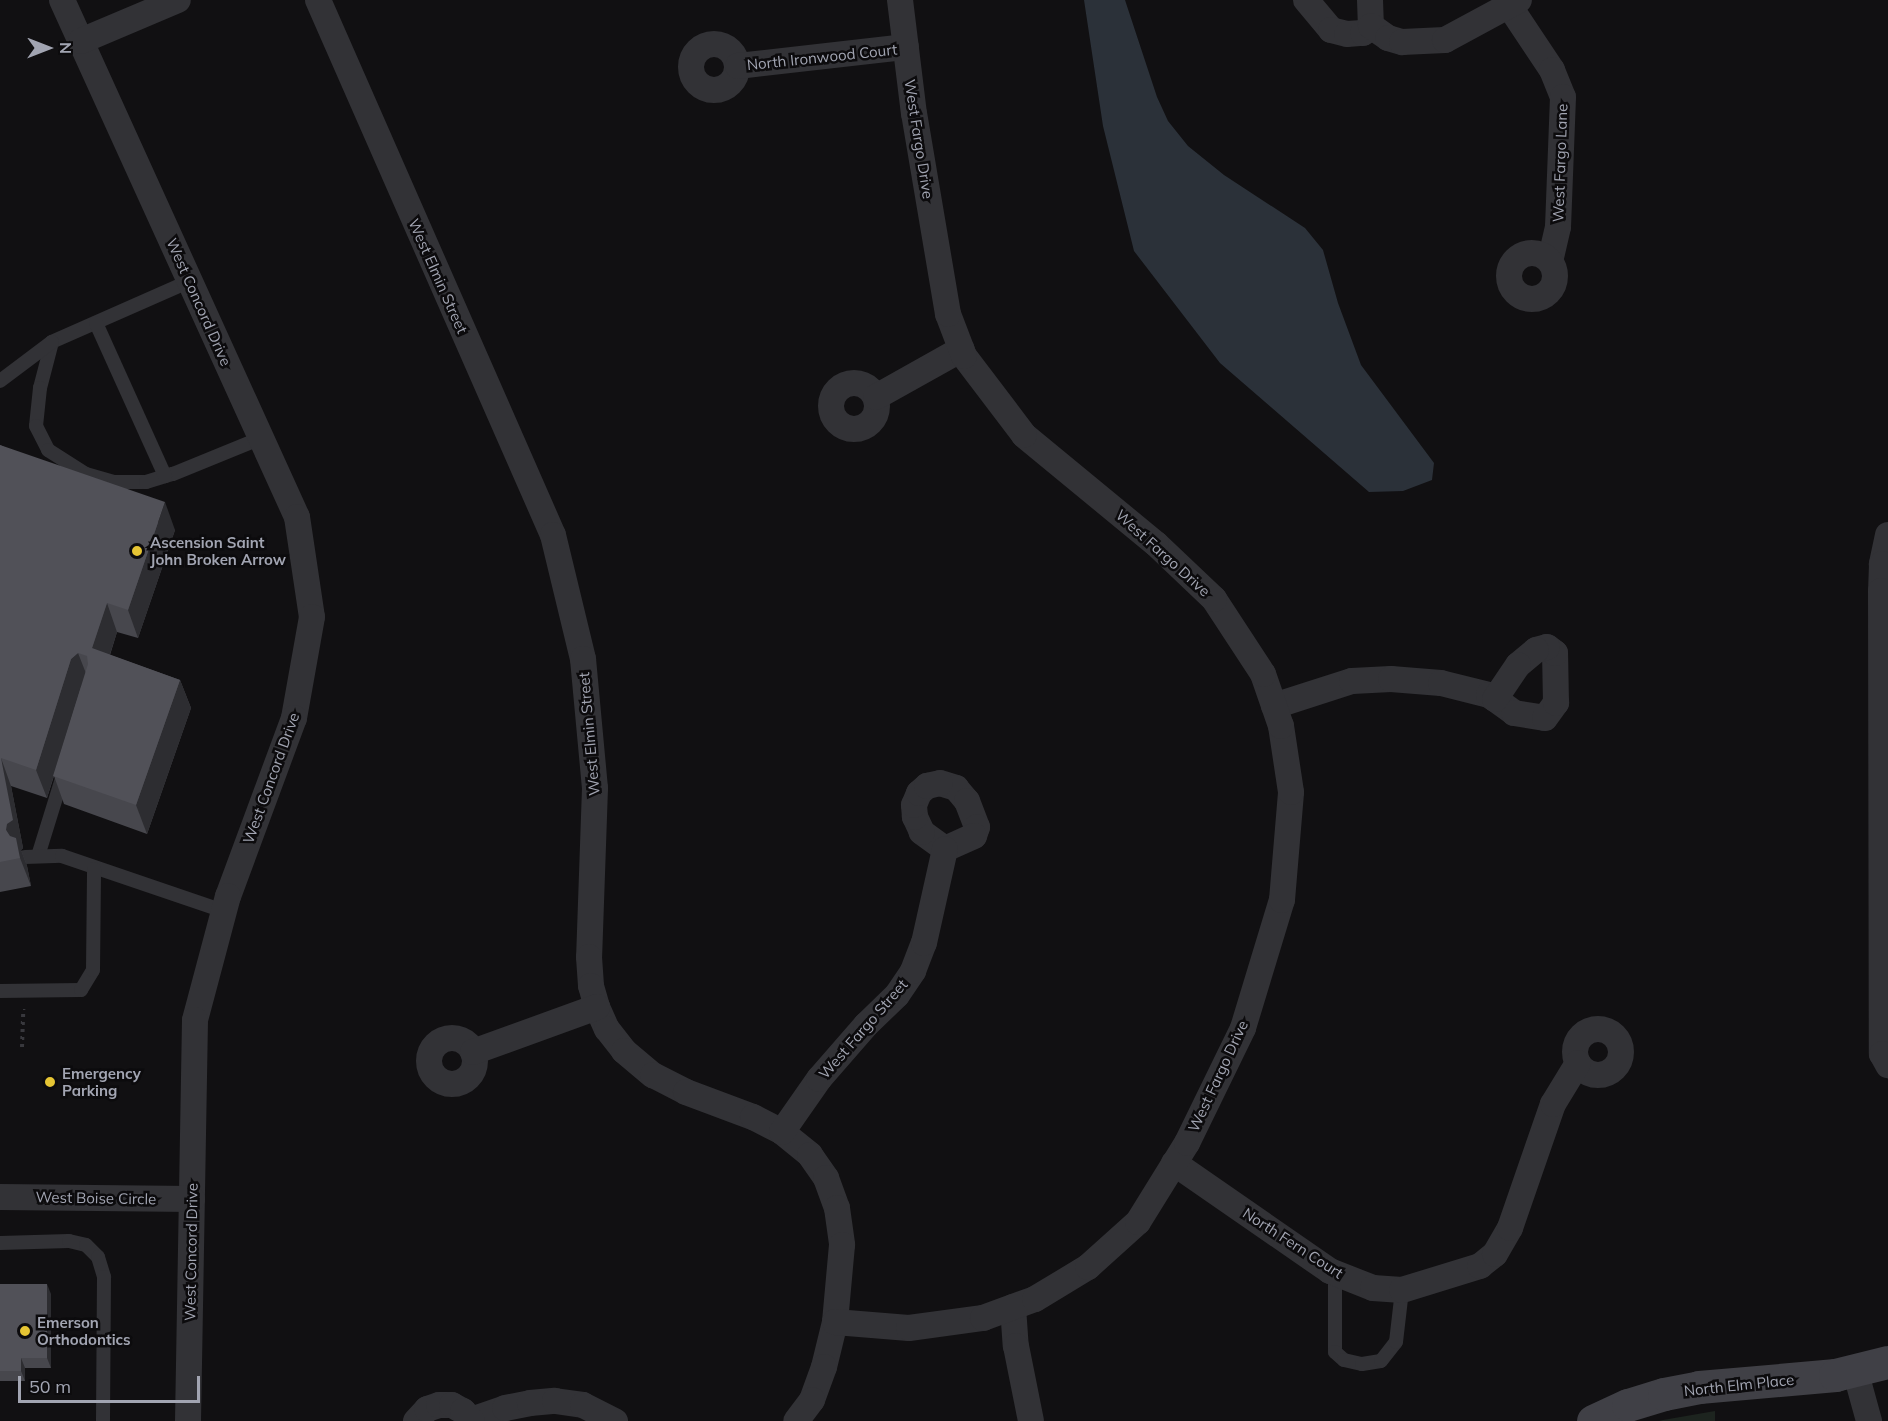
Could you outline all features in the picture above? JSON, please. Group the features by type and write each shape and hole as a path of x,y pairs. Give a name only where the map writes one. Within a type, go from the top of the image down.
{"street":[{"name":"West Concord Drive","path":"62,0 297,517 312,618 294,718 224,911 195,1020 188,1421"},
{"path":"81,41 178,0"},
{"name":"West Elmin Street","path":"318,0 553,535 583,659 595,788 589,957 591,986 597,1006 607,1029 624,1051 653,1075 686,1092 753,1117 782,1132 810,1155 826,1179 837,1208 842,1245 835,1322 825,1367 812,1400 796,1421"},
{"name":"West Fargo Drive","path":"835,1322 909,1328 983,1318 1035,1299 1088,1267 1138,1222 1174,1163 1243,1028 1282,900 1291,792 1281,726 1263,674 1214,599 1156,544 1024,435 962,350 948,314 914,114 900,0"},
{"path":"1306,0 1331,30 1347,34 1363,33 1371,26 1370,0"},
{"name":"West Fargo Lane","path":"1371,26 1388,38 1402,42 1445,39 1514,4 1552,70 1563,97 1558,227 1550,261"},
{"name":"North Ironwood Court","path":"738,66 906,47"},
{"path":"876,396 962,350"},
{"path":"1888,535 1882,564 1885,766 1882,1054 1888,1065"},
{"path":"1274,706 1352,681 1391,679 1442,683 1489,695 1495,699"},
{"name":"West Fargo Street","path":"782,1132 819,1079 866,1025 897,995 913,970 924,943 945,849"},
{"path":"473,1052 597,1006"},
{"name":"North Fern Court","path":"1174,1163 1335,1274 1373,1288 1402,1290 1480,1266 1495,1254 1510,1227 1553,1104 1578,1063"},
{"name":"West Boise Circle","path":"0,1197 192,1199"},
{"path":"1013,1307 1016,1346 1031,1421"},
{"name":"North Elm Place","path":"1593,1421 1628,1405 1676,1392 1791,1380 1856,1370 1888,1362"},
{"path":"1856,1370 1869,1421"},
{"path":"416,1421 427,1409 439,1405 452,1405 463,1411 471,1420 513,1406 555,1401 583,1405 615,1421"}],"lane":[{"path":"0,381 52,342 190,281"},
{"path":"96,323 165,476"},
{"path":"52,342 40,388 36,426 48,450 86,474 114,483 146,482 261,438"},
{"path":"69,756 31,857 62,856 224,911"},
{"path":"0,991 81,990 93,970 94,868"},
{"path":"0,1243 69,1241 86,1245 98,1257 104,1277 103,1421"},
{"path":"1335,1274 1335,1352 1344,1360 1362,1364 1382,1361 1396,1342 1402,1290"}],"path":[{"path":"22,1047 23,1014"}],"shaded area":[{"path":"1084,0 1125,0 1157,97 1168,121 1188,146 1224,175 1305,228 1323,250 1338,303 1361,365 1434,463 1432,480 1403,491 1369,492 1220,363 1134,251 1103,126"},
{"path":"1715,1411 1715,1421 1659,1421 1663,1420"}],"building":[{"path":"0,445 165,502 128,610 107,603 92,648 180,680 136,805 53,776 88,664 87,656 78,653 71,659 36,770 1,758 13,820 7,824 6,830 10,836 16,838 20,858 0,862"},
{"name":"Emerson Orthodontics","path":"0,1284 47,1284 47,1358 21,1358 21,1371 0,1371"}],"place":[{"name":"Ascension Saint John Broken Arrow","path":"137,551"},
{"name":"Emergency Parking","path":"50,1082"},
{"name":"Emerson Orthodontics","path":"25,1331"}]}
